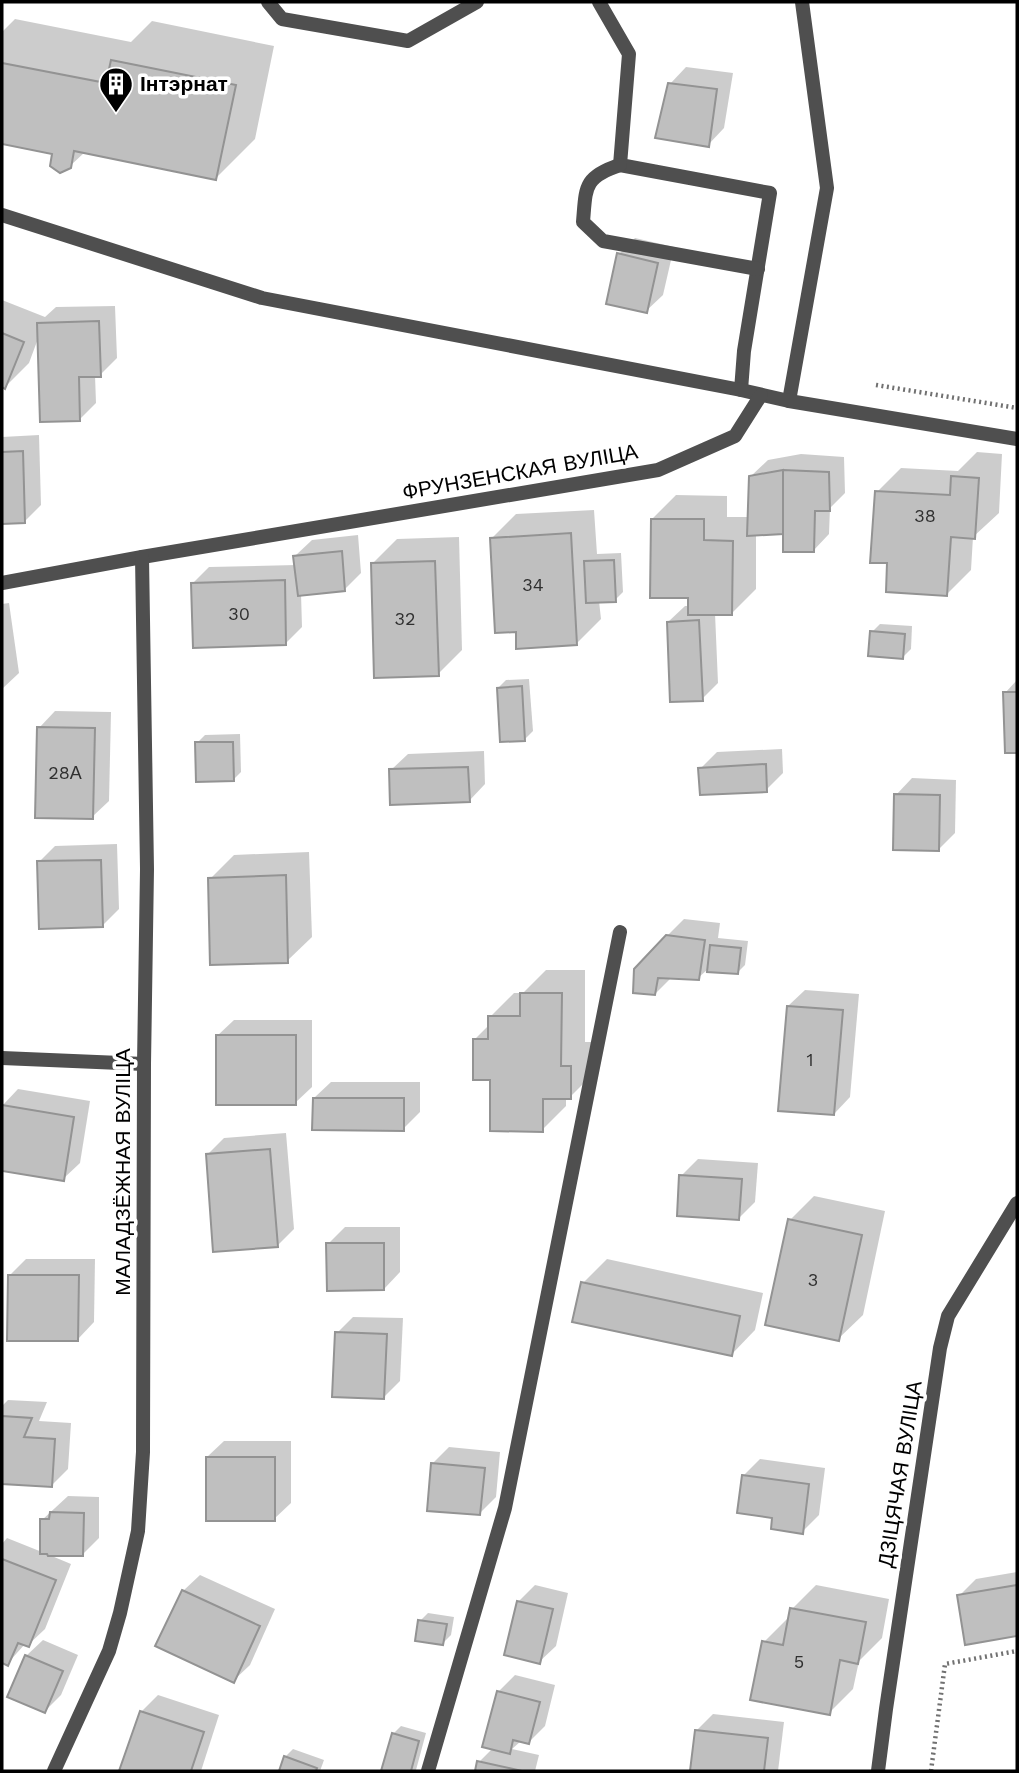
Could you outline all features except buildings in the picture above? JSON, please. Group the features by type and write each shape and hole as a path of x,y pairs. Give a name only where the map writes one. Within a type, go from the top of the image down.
{"street":[{"path":"268,2 282,19 408,41 477,2"},
{"path":"598,2 629,54 620,165"},
{"path":"789,401 827,188 802,2"},
{"path":"741,390 744,351 758,269 770,193 620,165 601,171 586,188 583,222 603,242 758,269"},
{"path":"2,215 262,298 789,401 1017,439"},
{"name":"ФРУНЗЕНСКАЯ ВУЛІЦА","path":"2,583 658,470 735,436 761,395"},
{"name":"МАЛАДЗЁЖНАЯ ВУЛІЦА","path":"54,1771 110,1651 138,1531 143,1452 147,869 142,557"},
{"path":"428,1771 505,1508 620,932"},
{"path":"2,1058 144,1064"},
{"name":"ДЗІЦЯЧАЯ ВУЛІЦА","path":"878,1771 940,1348 948,1316 1017,1203"}],"path":[{"path":"870,384 1017,408"},
{"path":"931,1771 945,1664 1017,1651"}],"place":[{"name":"Інтэрнат","path":"116,114"}]}
